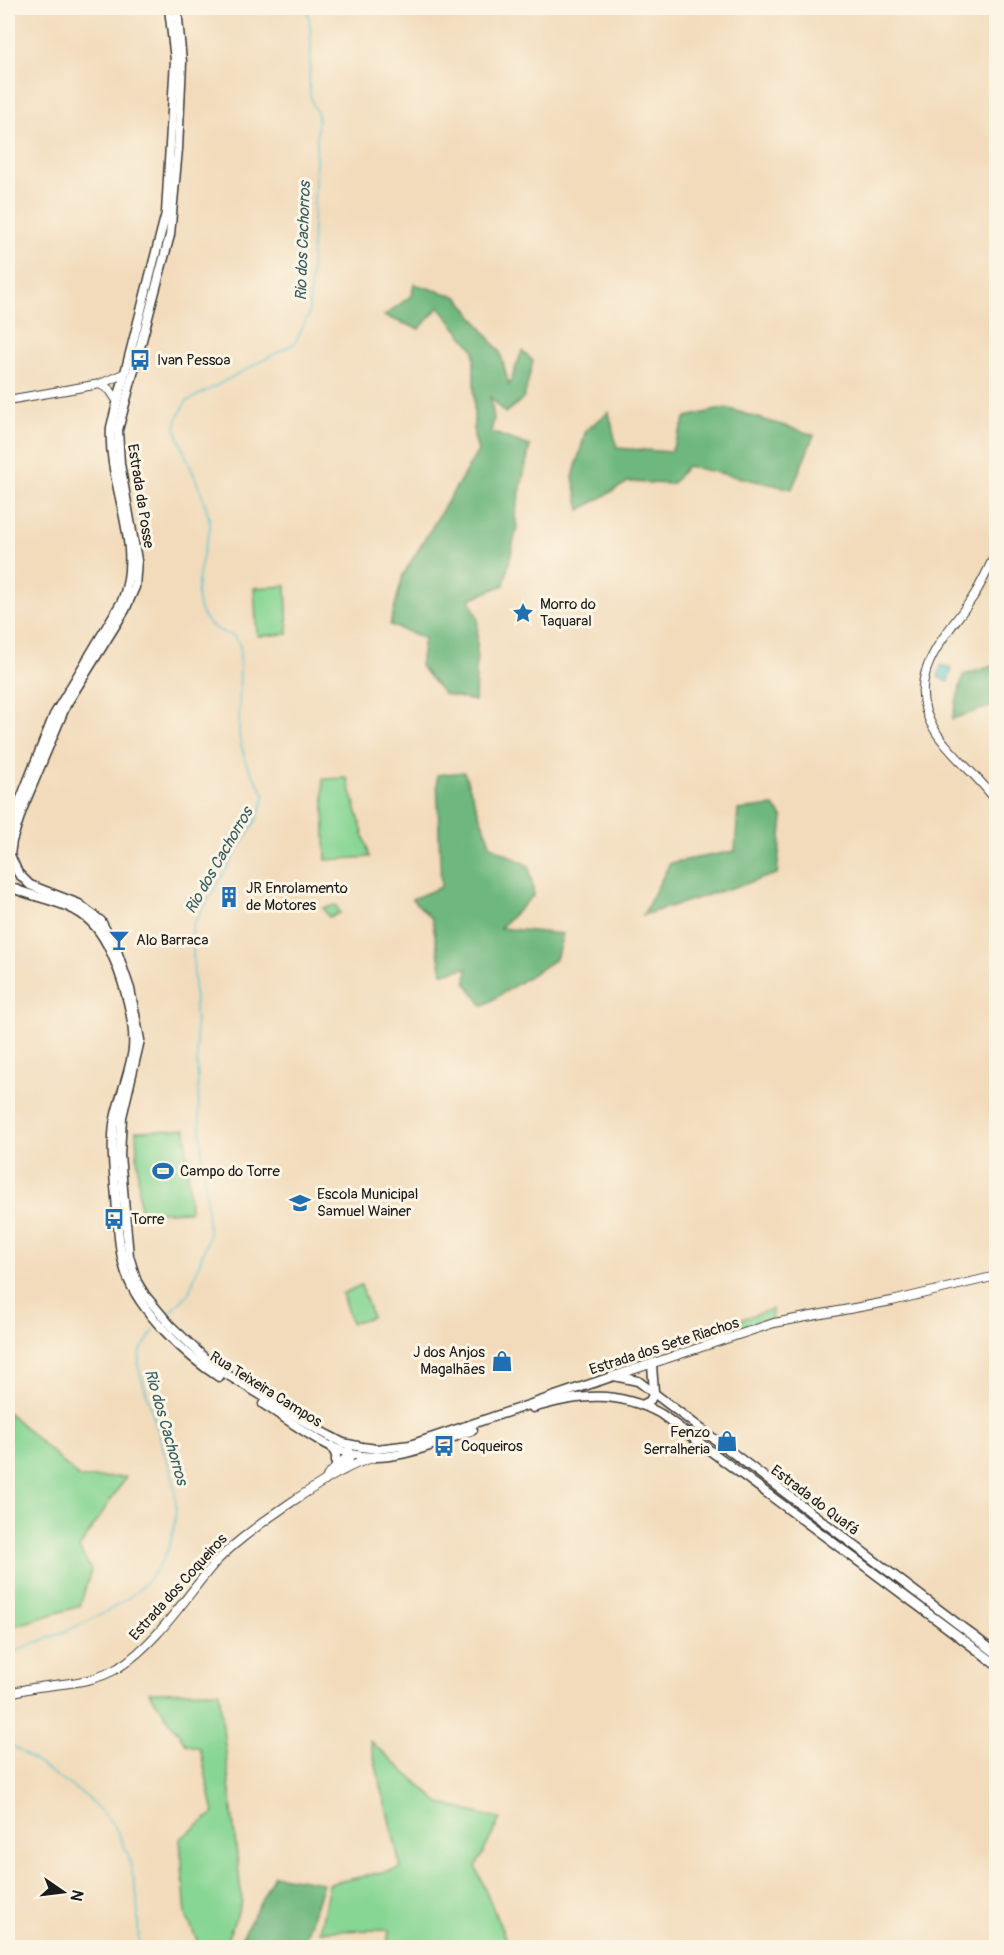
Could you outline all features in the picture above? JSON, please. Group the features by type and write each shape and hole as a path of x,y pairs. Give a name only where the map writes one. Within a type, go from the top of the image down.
{"main road":[{"name":"Estrada da Posse","path":"8,831 54,715 122,601 129,580 131,559 111,454 111,427 116,399 166,213 175,60 169,8"},
{"name":"Estrada da Posse","path":"9,858 14,833 56,727 84,674 125,610 135,587 137,560 120,464 118,430 170,235 178,149 182,62 177,8"},
{"path":"8,886 21,877 9,858"},
{"name":"Rua Teixeira Campos","path":"21,877 35,887 80,904 95,915 107,929 127,980 136,1013 140,1040 120,1130 126,1238 137,1282 162,1320"},
{"name":"Rua Teixeira Campos","path":"8,886 68,907 85,916 104,939 127,1004 133,1036 130,1060 114,1126 113,1147 121,1256 131,1285 208,1370 331,1446 351,1454 383,1455"},
{"name":"Rua Teixeira Campos","path":"168,1327 213,1366 343,1443"},
{"path":"642,1405 650,1401 654,1392 652,1365"},
{"name":"Estrada dos Sete Riachos","path":"343,1443 384,1449 410,1445 614,1376"},
{"name":"Estrada do Quafá","path":"614,1376 638,1381 654,1392 721,1446 996,1653"},
{"path":"603,1395 601,1387 604,1379"},
{"name":"Estrada dos Sete Riachos","path":"383,1455 413,1451 570,1397 603,1395 642,1405"},
{"name":"Estrada do Quafá","path":"642,1405 669,1419 996,1664"},
{"path":"340,1468 351,1454 343,1443"},
{"path":"331,1446 340,1468"}],"street":[{"path":"8,400 100,384 123,374"},
{"path":"100,384 110,390 116,399"},
{"path":"996,552 972,598 934,648 926,672 924,692 926,710 935,732 996,801"},
{"name":"Estrada dos Sete Riachos","path":"614,1376 774,1323 892,1301 996,1276"},
{"path":"351,1454 362,1447"},
{"name":"Estrada dos Coqueiros","path":"8,1694 30,1688 80,1683 117,1668 132,1658 160,1630 235,1542 325,1482 340,1468 383,1455"}],"green space":[{"path":"414,284 458,297 500,352 509,385 522,351 533,361 524,398 505,413 490,397 494,418 491,432 530,446 515,515 517,527 504,585 470,599 478,619 475,701 444,694 420,666 424,638 390,625 403,575 478,451 474,436 474,350 439,307 419,329 384,316 412,295"},
{"path":"726,408 814,435 792,489 687,466 672,484 628,482 580,510 573,477 586,430 609,412 617,448 671,452 686,417"},
{"path":"286,586 288,634 257,636 254,588"},
{"path":"996,665 996,705 952,719 963,675"},
{"path":"464,772 491,846 529,866 534,895 500,928 563,934 556,959 483,1006 466,983 467,968 442,973 432,919 412,899 441,887 437,775"},
{"path":"347,778 370,857 326,860 323,779"},
{"path":"774,806 783,818 777,874 643,915 670,863 735,851 738,810"},
{"path":"336,905 340,913 329,917 323,908"},
{"name":"Campo do Torre","path":"186,1129 190,1211 140,1213 136,1131"},
{"path":"361,1285 372,1317 351,1323 342,1294"},
{"path":"772,1309 771,1322 720,1338 718,1327"},
{"path":"8,1412 80,1478 126,1477 79,1548 91,1570 80,1606 8,1628"},
{"path":"219,1691 242,1902 224,1947 200,1947 186,1915 180,1839 214,1813 200,1748 186,1744 149,1692"},
{"path":"370,1741 441,1804 500,1819 476,1867 509,1947 387,1947 389,1930 320,1931 329,1884 401,1868"},
{"path":"274,1875 323,1883 305,1940 355,1944 355,1947 237,1947"}],"water":[{"path":"941,665 952,668 948,682 938,677"}],"waterway":[{"name":"Rio dos Cachorros","path":"169,1314 189,1293 209,1236 199,1112 192,926 258,817 265,795 246,763 239,736 240,646 234,636 218,630 207,622 198,600 199,574 210,524 204,500 176,429 177,419 186,402 295,343 309,314 318,114 313,106 309,88 311,36 307,8"},
{"name":"Rio dos Cachorros","path":"8,1654 71,1629 128,1598 151,1577 167,1552 175,1520 174,1482 138,1366 141,1350 154,1330"},
{"path":"8,1743 87,1797 114,1825 128,1854 137,1896 139,1948"}],"place":[{"name":"Ivan Pessoa","path":"140,360"},
{"name":"Morro do Taquaral","path":"523,613"},
{"name":"JR Enrolamento de Motores","path":"229,897"},
{"name":"Alo Barraca","path":"119,940"},
{"name":"Campo do Torre","path":"163,1171"},
{"name":"Escola Municipal Samuel Wainer","path":"300,1203"},
{"name":"Torre","path":"114,1219"},
{"name":"J dos Anjos Magalhães","path":"502,1361"},
{"name":"Fenzo Serralheria","path":"727,1441"},
{"name":"Coqueiros","path":"444,1446"}]}
